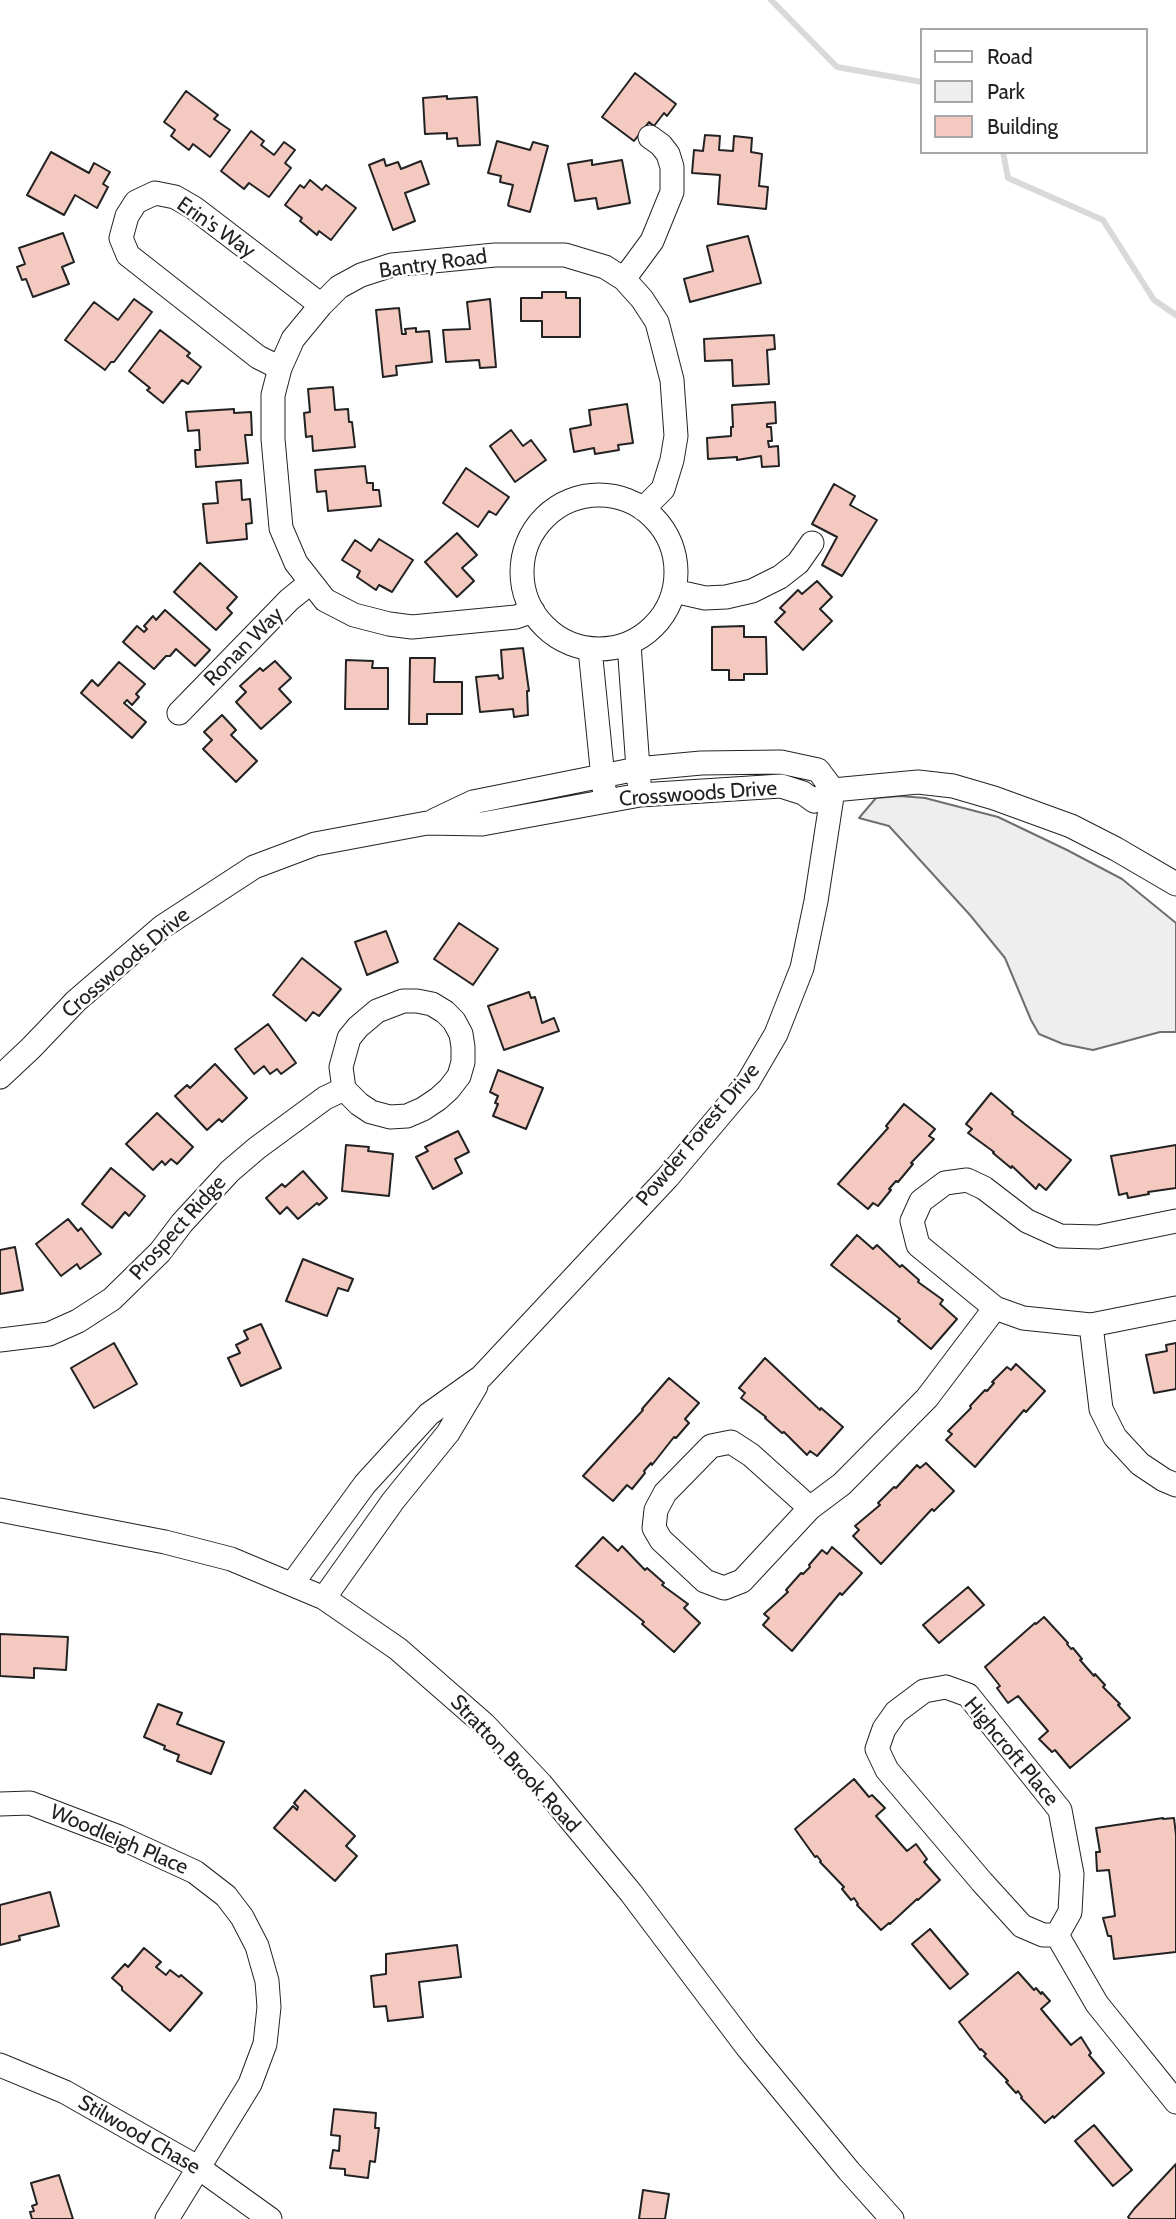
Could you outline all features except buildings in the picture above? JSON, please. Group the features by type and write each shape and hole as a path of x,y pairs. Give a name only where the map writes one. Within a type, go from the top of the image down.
{"street":[{"path":"624,279 652,240 672,192 673,167 668,154 650,137"},
{"name":"Erin's Way","path":"280,368 258,357 128,255 121,238 127,216 136,202 155,193 175,197 194,208 321,305"},
{"name":"Bantry Road","path":"533,611 516,617 401,626 354,615 325,600 296,563 281,528 273,439 273,395 280,368 293,339 339,287 362,275 393,265 495,255 565,255 605,267 624,279 642,299 657,322 672,380 676,436 672,460 663,489 643,509"},
{"path":"600,495 622,499 643,509 660,525 672,545 677,568 674,592 665,613 649,631 629,644 610,649 590,649 567,642 547,629 533,611 524,589 522,566 528,544 539,524 556,509 577,499 600,495"},
{"path":"674,592 705,598 726,597 752,591 798,563 812,543"},
{"name":"Ronan Way","path":"179,713 289,600 310,583"},
{"path":"629,644 640,795"},
{"path":"590,649 606,800"},
{"name":"Crosswoods Drive","path":"0,1077 76,1001 162,927 254,867 315,844 427,823 482,824 640,795 781,786 803,793 814,802 833,790 818,770 781,762 701,763 637,769 473,802 427,823"},
{"path":"833,790 918,782 953,786 1071,826 1176,884"},
{"name":"Powder Forest Drive","path":"292,1584 365,1484 429,1414 481,1377 668,1177 748,1082 776,1034 802,968 817,901 833,790"},
{"path":"403,1001 417,1001 432,1004 454,1021 461,1034 463,1047 459,1076 449,1089 423,1109 408,1116 390,1117 370,1112 344,1089 341,1067 349,1038 377,1011 403,1001"},
{"name":"Prospect Ridge","path":"0,1340 49,1334 79,1321 112,1299 160,1252 182,1223 230,1171 316,1105 344,1089"},
{"path":"1176,1221 1098,1237 1060,1236 1027,1221 984,1188 967,1180 945,1183 921,1201 912,1221 918,1245 995,1308 1023,1318 1091,1325 1176,1308"},
{"path":"810,1508 751,1455 731,1442 711,1446 665,1493 656,1510 654,1528 661,1540 705,1581 724,1588 742,1581 810,1508 842,1484 928,1398 995,1308"},
{"path":"1091,1325 1101,1409 1115,1437 1140,1464 1176,1485"},
{"name":"Powder Forest Drive","path":"324,1598 393,1501 448,1433 481,1377"},
{"name":"Stratton Brook Road","path":"0,1510 165,1542 231,1559 324,1598 398,1648 485,1725 541,1784 631,1893 747,2047 892,2219"},
{"name":"Highcroft Place","path":"946,1687 968,1695 1060,1810 1072,1874 1070,1912 1056,1936 1043,1935 1022,1926 887,1770 877,1749 884,1729 896,1712 923,1690 946,1687"},
{"name":"Woodleigh Place","path":"0,1804 30,1803 158,1854 195,1872 226,1896 242,1917 257,1946 267,1981 269,2007 265,2045 250,2084 167,2219"},
{"path":"1056,1936 1097,2004 1176,2102"},
{"name":"Stilwood Chase","path":"0,2065 65,2092 199,2168 270,2219"}],"green space":[{"path":"876,798 925,798 998,817 1122,879 1176,923 1176,1032 1160,1032 1093,1050 1063,1044 1039,1034 1005,958 970,915 889,826 859,818"}],"waterway":[{"path":"771,0 837,67 920,82"},
{"path":"1003,154 1008,178 1103,220 1154,300 1176,315"}]}
